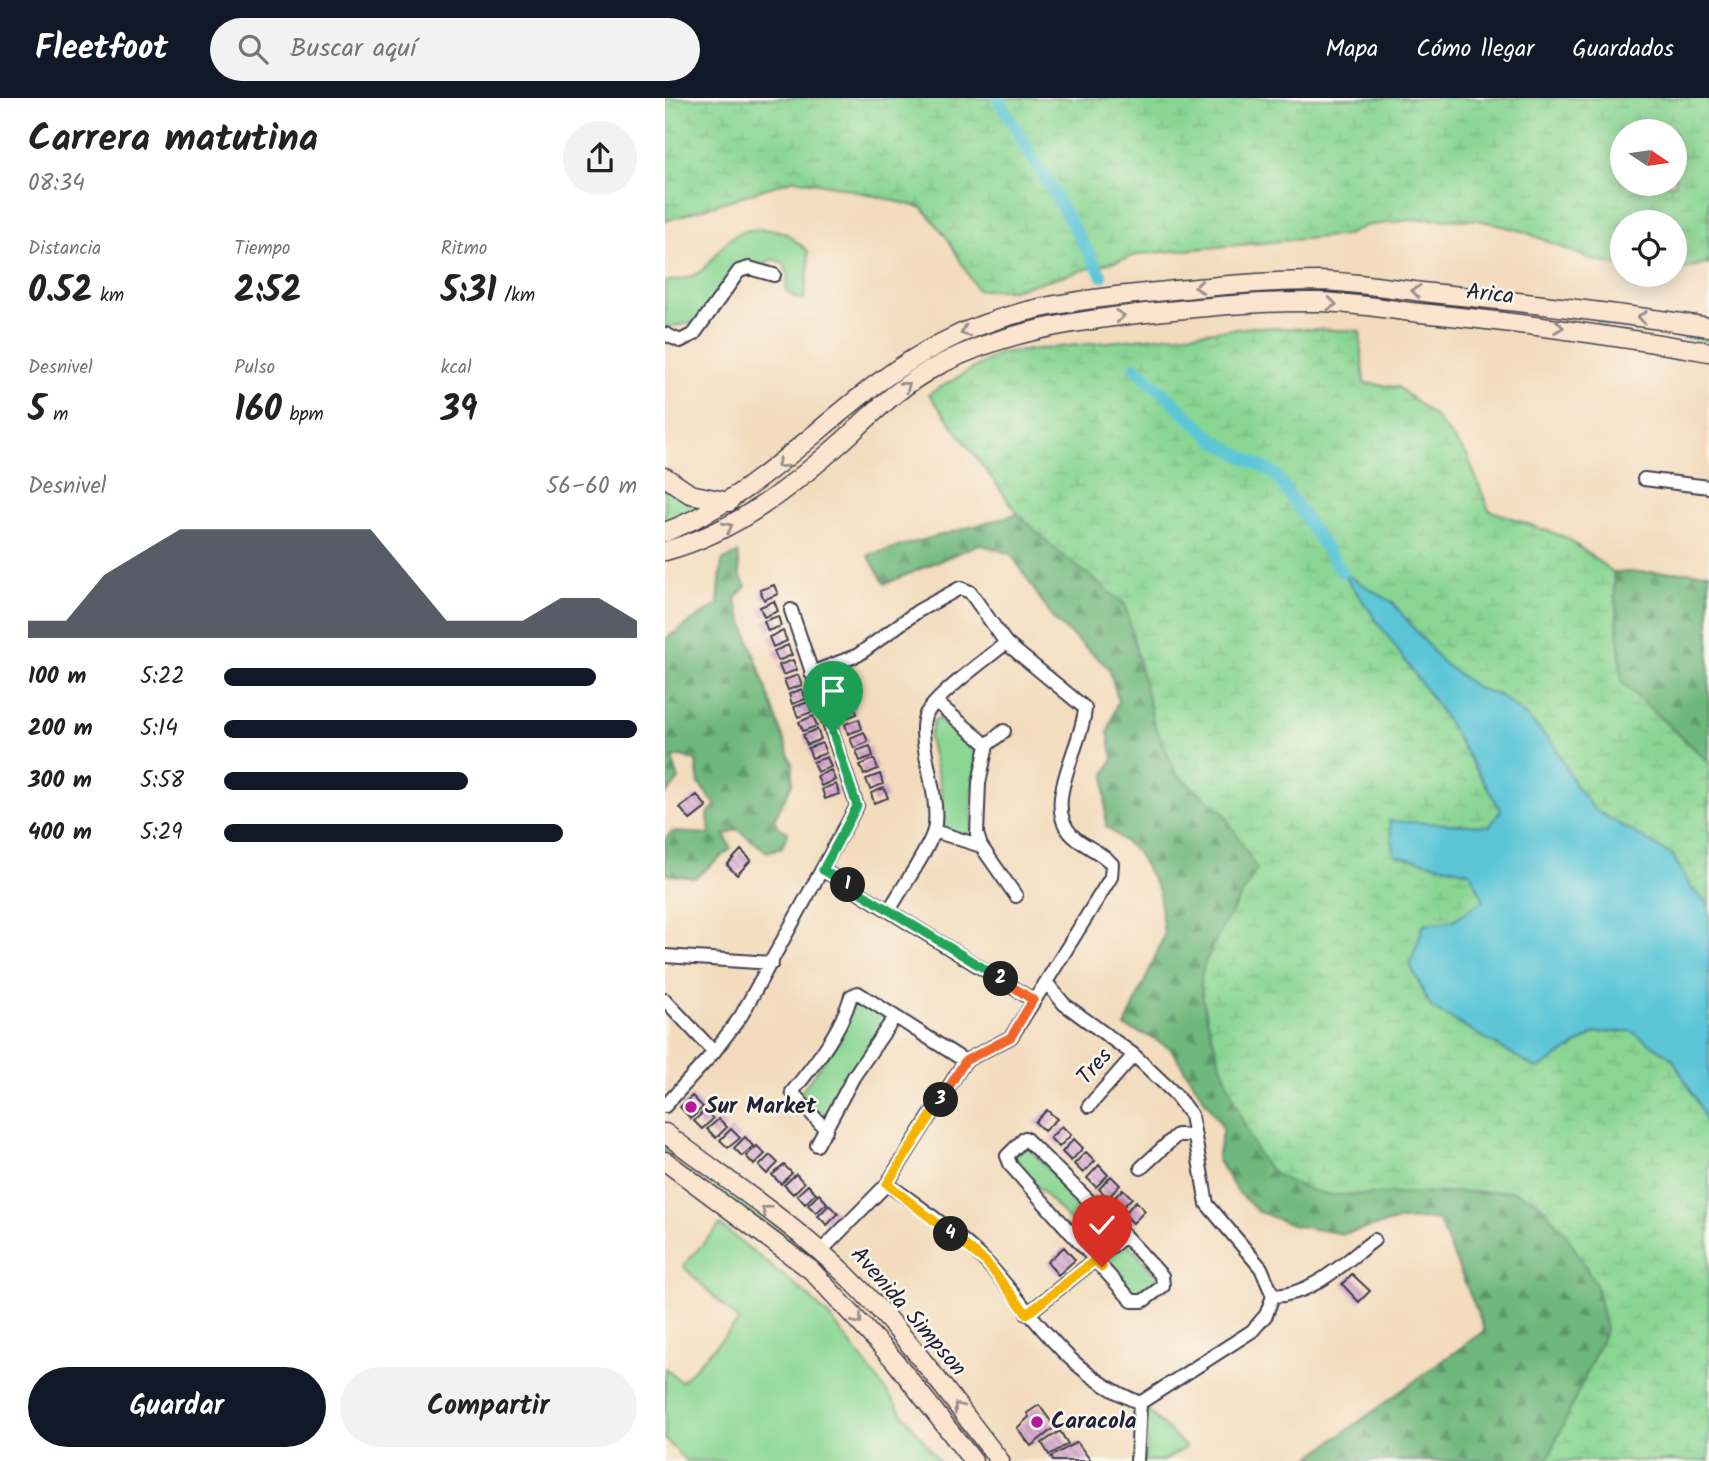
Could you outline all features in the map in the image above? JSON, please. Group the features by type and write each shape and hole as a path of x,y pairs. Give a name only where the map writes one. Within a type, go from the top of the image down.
{"main road":[{"name":"Arica","path":"665,532 729,502 770,473 849,404 907,361 944,341 1001,317 1072,300 1267,282 1323,281 1588,308 1709,327"},
{"name":"Arica","path":"665,551 691,544 742,520 819,462 917,378 966,352 1037,329 1080,321 1264,303 1321,302 1532,323 1709,352"},
{"path":"665,477 690,494 729,502"},
{"name":"Avenida Simpson","path":"665,1133 820,1252 874,1305 1000,1461"},
{"name":"Avenida Simpson","path":"665,1161 811,1270 885,1350 974,1461"},
{"path":"811,1270 810,1263 820,1252"}],"street":[{"path":"665,334 680,341 694,334 739,271 749,268 774,275"},
{"path":"1644,479 1709,486"},
{"path":"811,673 858,655 952,590 960,588 971,592 1006,643 1085,708 1084,723 1059,801 1063,821 1073,836 1102,853 1112,864 1111,877 1011,1037 965,1061 887,1184 820,1252"},
{"path":"665,1106 714,1052 741,1016 857,806 791,610"},
{"path":"890,909 934,831 936,796 923,734 925,716 936,702 1006,643"},
{"path":"936,702 987,745"},
{"path":"1004,730 987,745 976,814 981,846 1017,896"},
{"path":"934,831 981,846"},
{"path":"823,870 890,909 1033,1000"},
{"path":"665,956 772,964"},
{"path":"1046,982 1064,1004 1134,1055 1174,1093 1191,1115 1207,1204 1261,1268 1273,1296 1266,1315 1252,1331 1140,1404"},
{"path":"826,1130 792,1092 824,1052 846,1013 851,996 858,993 965,1061"},
{"path":"665,1000 714,1052"},
{"path":"817,1145 855,1076 894,1017"},
{"name":"Tres","path":"1089,1106 1134,1055"},
{"path":"1141,1168 1177,1136 1193,1135"},
{"path":"1025,1138 1031,1141 1125,1236 1162,1276 1163,1286 1143,1301 1132,1301 1095,1260 1011,1166 1007,1156 1020,1141 1025,1138"},
{"path":"887,1184 986,1262 1061,1353 1108,1388 1140,1404"},
{"path":"1027,1314 1125,1236"},
{"path":"1273,1296 1292,1295 1311,1287 1374,1240"},
{"path":"1137,1461 1140,1404"}],"green space":[{"path":"665,98 1709,98 1709,265 1705,263 1687,268 1687,210 1610,210 1610,264 1593,260 1525,232 1479,220 1418,219 1365,226 1347,235 1141,254 1012,290 977,290 948,239 923,208 795,179 665,221"},
{"path":"775,230 787,234 808,251 804,300 793,297 786,289 788,275 784,263 772,259 762,266 746,262 736,266 698,322 665,327 665,281 682,279 704,269 723,245 742,232"},
{"path":"1597,318 1709,333 1709,342 1598,324"},
{"path":"1254,327 1360,331 1364,383 1398,387 1435,417 1467,455 1489,510 1567,538 1613,572 1622,683 1709,762 1709,1461 1547,1461 1606,1330 1596,1284 1567,1235 1537,1201 1513,1191 1332,1195 1313,1191 1284,1179 1262,1160 1244,1124 1222,1068 1205,1011 1202,988 1202,973 1212,948 1257,869 1223,812 1178,776 1154,724 1125,604 1056,550 1020,516 929,394 1000,353"},
{"path":"665,481 707,506 665,525"},
{"path":"1024,512 1130,601 1227,808 1514,1186 1540,1197 1601,1282 1612,1330 1553,1461 1305,1461 1485,1330 1438,1219 1400,1220 1343,1234 1292,1225 1257,1211 1236,1190 1217,1159 1223,1128 1171,1049 1151,1037 1125,1027 1164,936 1159,891 1137,852 1106,826 1105,774 1113,759 1108,732 1118,700 1109,668 1054,620 1011,554 979,544 885,584 868,555"},
{"path":"738,553 740,576 746,586 735,599 793,766 792,784 774,819 778,827 788,832 782,847 767,852 737,829 725,835 731,849 695,878 665,874 665,839 672,832 710,834 708,813 716,805 699,784 696,761 682,756 672,758 679,780 665,795 665,639 718,604 722,561"},
{"path":"1613,572 1709,572 1709,762 1622,683"},
{"path":"939,719 976,751 979,761 971,794 972,837 966,840 943,826 943,797 929,738 934,720"},
{"path":"860,1003 886,1016 886,1021 830,1113 819,1114 802,1097 802,1091 836,1044 852,1006"},
{"path":"665,1140 809,1253 806,1257 665,1152"},
{"path":"1025,1145 1116,1235 1098,1250 1015,1163 1014,1156"},
{"path":"720,1225 806,1294 833,1321 939,1461 686,1461 665,1439 665,1368 681,1382 739,1321 683,1266"},
{"path":"1126,1242 1156,1275 1158,1285 1141,1297 1131,1296 1104,1265 1105,1258"},
{"path":"1147,1410 1186,1447 1164,1461 1143,1461 1147,1447"}],"water":[{"path":"1342,572 1392,602 1441,661 1477,688 1499,695 1528,718 1555,746 1575,785 1594,809 1673,856 1691,888 1709,905 1709,1131 1698,1103 1672,1058 1631,1031 1595,1033 1538,1069 1431,1007 1410,965 1424,924 1452,921 1484,900 1470,872 1395,855 1389,821 1490,826 1501,810 1440,710"}],"building":[{"path":"774,585 778,594 764,600 760,590"},
{"path":"774,601 778,611 764,617 760,607"},
{"path":"778,616 781,626 768,631 764,621"},
{"path":"783,631 787,641 773,647 769,637"},
{"path":"788,645 792,655 778,661 774,651"},
{"path":"793,660 797,670 783,675 779,665"},
{"path":"845,674 848,684 834,689 831,680"},
{"path":"798,675 802,685 788,690 784,680"},
{"path":"802,689 806,699 792,704 789,694"},
{"path":"848,689 852,698 838,704 834,694"},
{"path":"808,702 812,712 798,717 794,707"},
{"path":"854,704 857,714 844,719 840,709"},
{"path":"813,716 817,726 803,731 799,722"},
{"path":"859,719 862,729 848,734 845,724"},
{"path":"817,729 821,739 807,745 803,735"},
{"path":"864,732 868,742 854,748 850,738"},
{"path":"822,743 826,753 812,758 808,748"},
{"path":"870,746 873,756 860,761 856,751"},
{"path":"827,757 831,767 817,772 813,762"},
{"path":"874,759 878,769 864,775 860,765"},
{"path":"831,770 835,780 821,786 817,776"},
{"path":"880,774 883,784 870,789 866,779"},
{"path":"836,784 839,794 825,799 822,789"},
{"path":"884,788 888,798 874,803 871,793"},
{"path":"697,795 707,807 690,820 680,808"},
{"path":"741,850 751,860 737,875 727,865"},
{"name":"Sur Market","path":"692,1096 703,1107 691,1119 680,1107"},
{"path":"705,1110 713,1119 702,1129 694,1121"},
{"path":"1047,1110 1057,1119 1044,1131 1035,1122"},
{"path":"719,1119 727,1127 716,1138 707,1129"},
{"path":"1062,1126 1071,1135 1059,1147 1050,1138"},
{"path":"731,1129 740,1138 728,1148 720,1140"},
{"path":"745,1137 753,1146 742,1156 734,1148"},
{"path":"1074,1139 1083,1148 1071,1161 1062,1152"},
{"path":"757,1146 765,1154 754,1165 746,1156"},
{"path":"1086,1152 1095,1161 1083,1173 1074,1164"},
{"path":"770,1155 778,1163 767,1174 759,1166"},
{"path":"784,1165 792,1173 781,1184 772,1175"},
{"path":"1099,1165 1108,1175 1096,1187 1087,1178"},
{"path":"796,1174 804,1183 793,1194 784,1185"},
{"path":"1111,1176 1120,1185 1108,1198 1099,1189"},
{"path":"808,1185 816,1193 805,1204 797,1195"},
{"path":"1123,1189 1132,1198 1120,1210 1111,1201"},
{"path":"819,1194 827,1203 816,1213 808,1205"},
{"path":"1136,1201 1145,1211 1133,1223 1124,1214"},
{"path":"829,1205 838,1214 827,1225 818,1216"},
{"path":"1064,1247 1075,1260 1058,1275 1047,1262"},
{"path":"1352,1274 1370,1291 1359,1302 1342,1284"},
{"name":"Caracola","path":"1039,1405 1055,1427 1031,1446 1017,1428 1029,1417 1027,1413"},
{"path":"1060,1431 1068,1444 1049,1455 1042,1443"},
{"path":"1077,1442 1091,1461 1053,1461 1051,1457"}],"waterway":[{"path":"998,98 1102,276"},
{"path":"1135,367 1215,441 1275,474 1342,572"}],"place":[{"name":"Sur Market","path":"691,1107"},
{"name":"Caracola","path":"1037,1422"}],"route":[{"path":"833,733 857,806 823,870 890,909 1033,1000 1011,1037 965,1061 887,1184 986,1262 1027,1314 1095,1260 1102,1267"}]}
